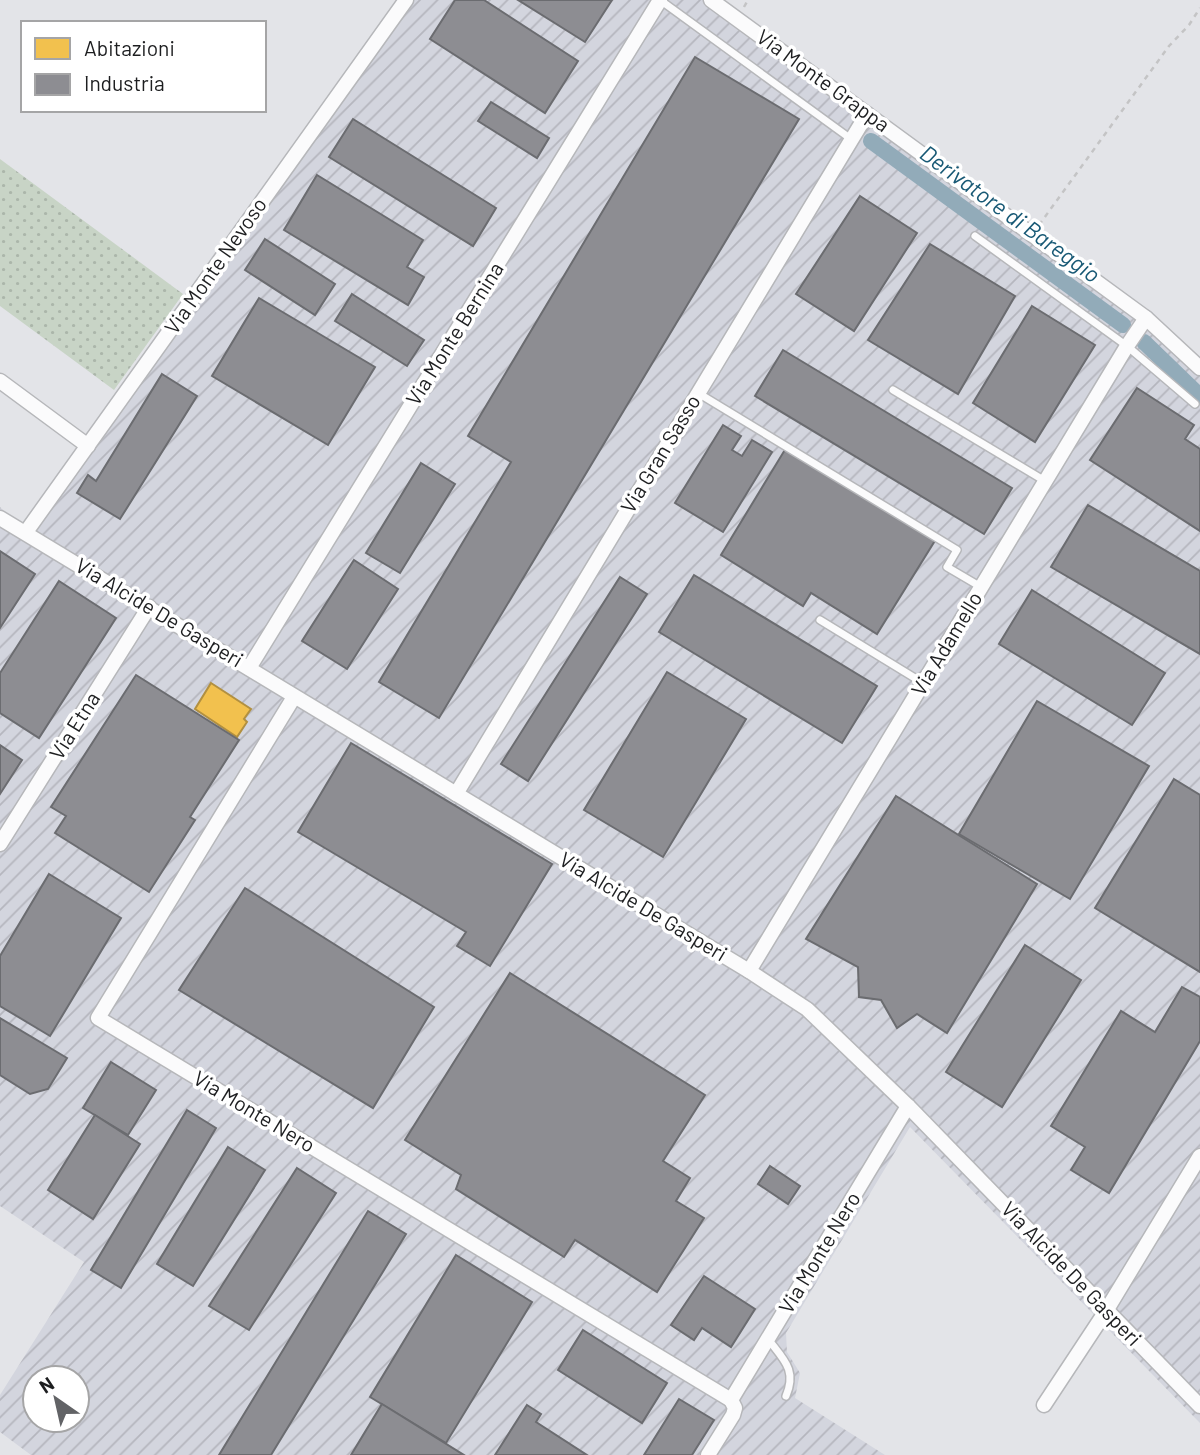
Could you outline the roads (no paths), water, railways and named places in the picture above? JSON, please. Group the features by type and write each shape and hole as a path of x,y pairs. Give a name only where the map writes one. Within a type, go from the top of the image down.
{"street":[{"name":"Via Monte Nevoso","path":"26,533 406,0"},
{"name":"Via Monte Bernina","path":"250,668 660,0"},
{"name":"Via Monte Grappa","path":"711,0 1146,318 1200,368"},
{"name":"Via Gran Sasso","path":"456,794 867,114"},
{"name":"Via Adamello","path":"749,971 1146,318"},
{"path":"0,381 88,446"},
{"name":"Via Alcide De Gasperi","path":"0,518 749,971 807,1009 908,1106 1200,1406"},
{"name":"Via Etna","path":"0,844 149,607"},
{"name":"Via Monte Nero","path":"294,697 98,1018 731,1400 735,1408 733,1415 708,1455"},
{"name":"Via Monte Nero","path":"731,1400 908,1106"},
{"path":"1044,1405 1106,1311 1200,1156"}],"lane":[{"path":"660,0 851,139"},
{"path":"975,236 1132,338 1195,404"},
{"path":"893,390 1045,481"},
{"path":"698,393 957,550 947,567 981,587"},
{"path":"820,620 923,683"},
{"path":"768,1339 790,1373 791,1383 786,1396"}],"waterway":[{"name":"Derivatore di Bareggio","path":"871,141 1123,325"},
{"name":"Derivatore di Bareggio","path":"1144,342 1200,396"}]}
